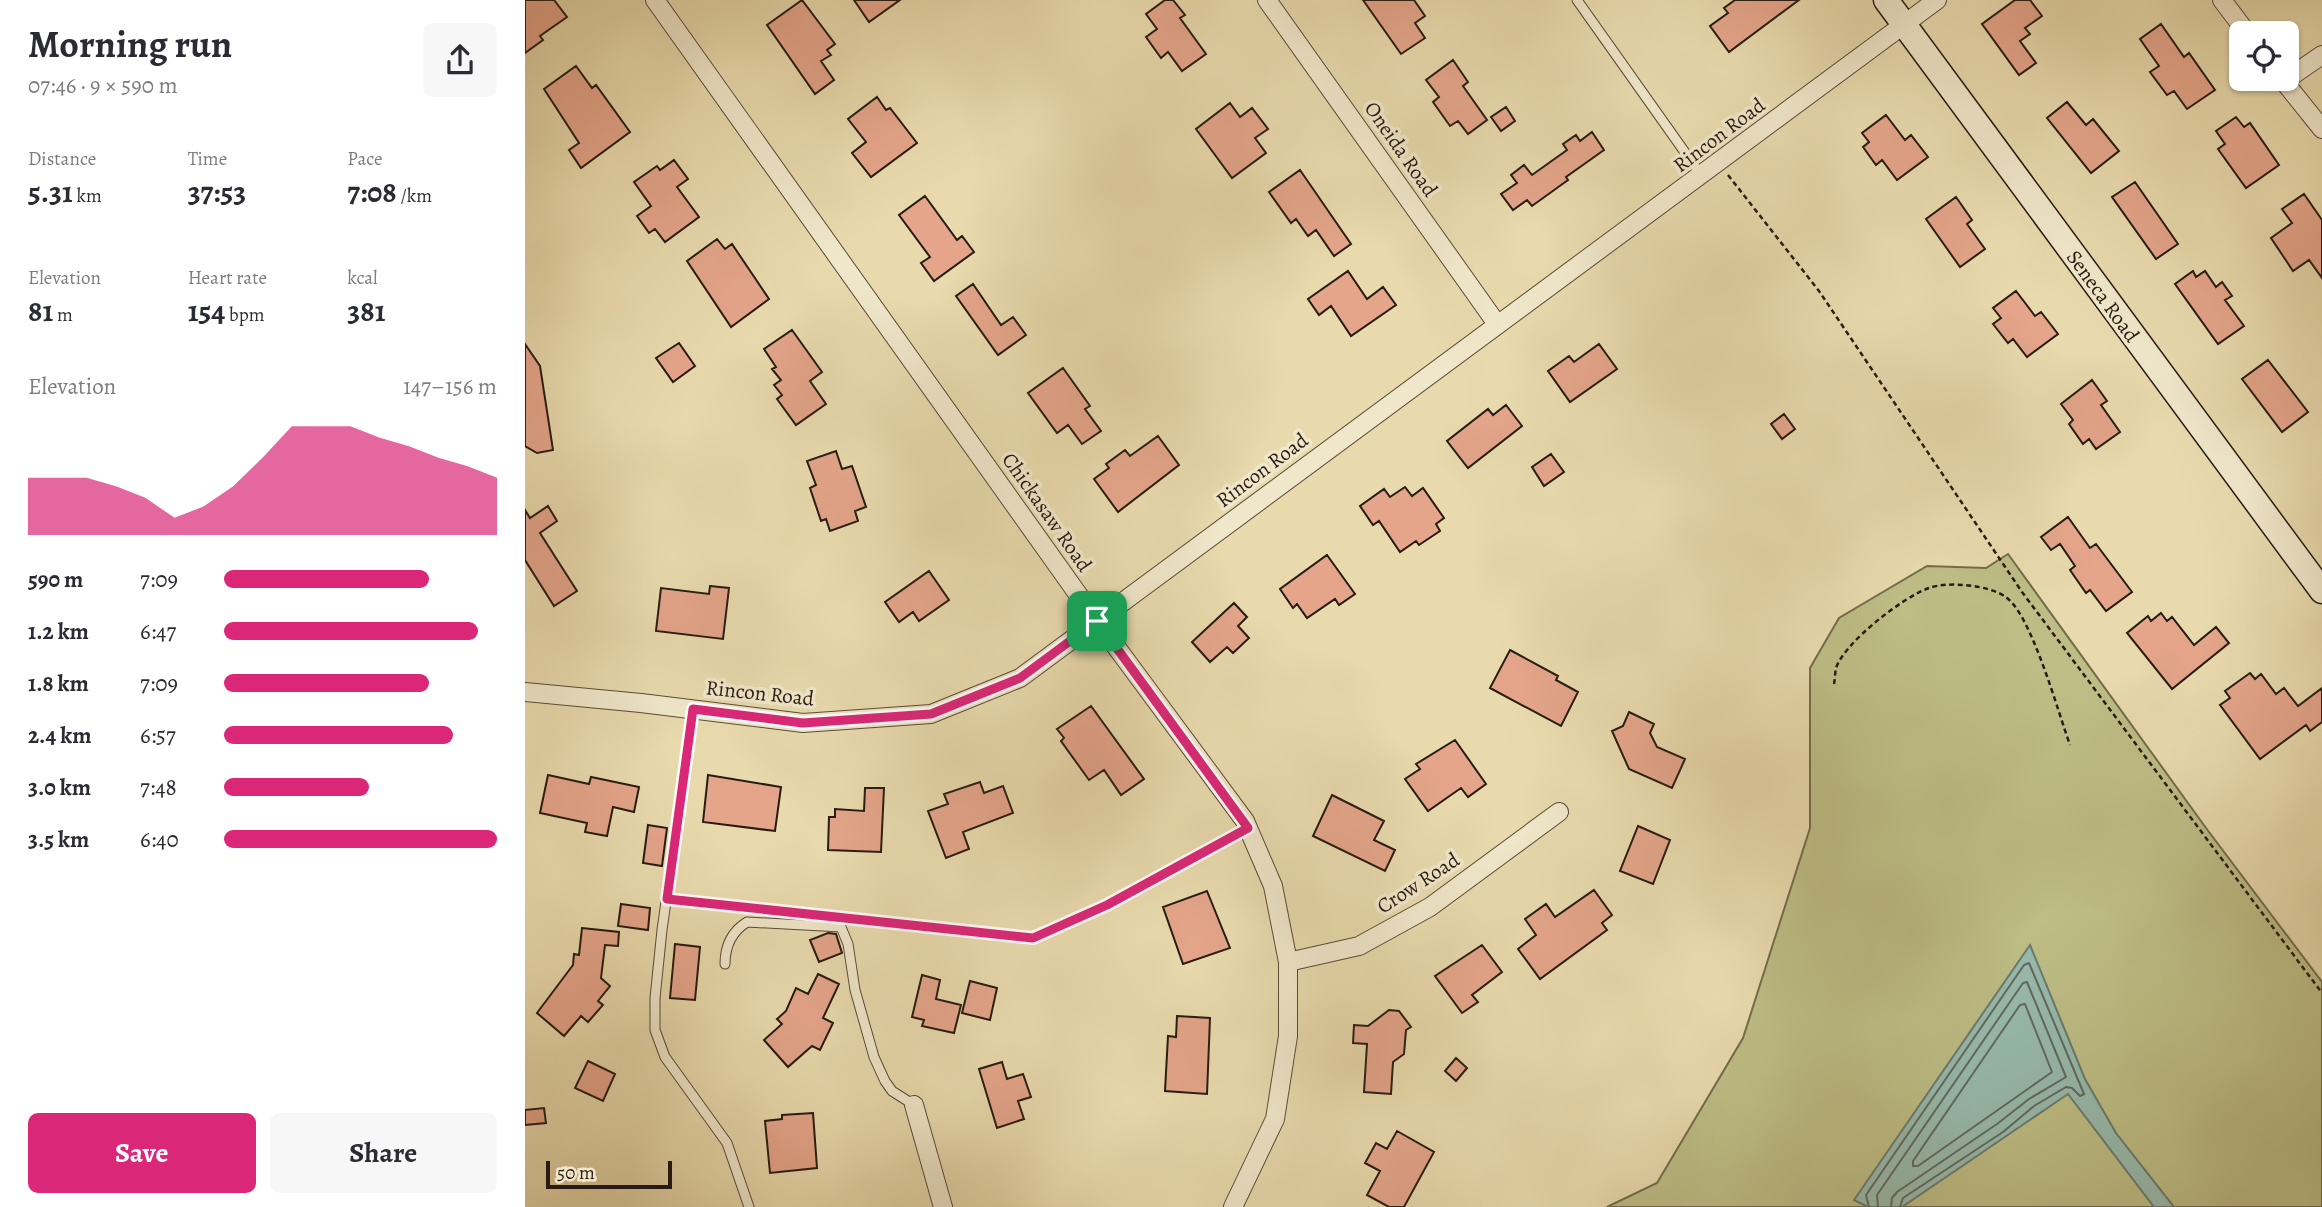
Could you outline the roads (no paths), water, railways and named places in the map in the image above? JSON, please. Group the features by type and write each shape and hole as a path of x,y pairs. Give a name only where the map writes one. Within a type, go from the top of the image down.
{"street":[{"name":"Chickasaw Road","path":"655,0 1097,621 1248,828 1273,886 1288,962 1288,1036 1275,1119 1233,1207"},
{"name":"Oneida Road","path":"1268,0 1497,324"},
{"name":"Seneca Road","path":"1886,0 2322,591"},
{"name":"Rincon Road","path":"525,692 803,723 931,714 1020,678 1497,324 1719,164 1937,0"},
{"path":"2222,0 2238,21"},
{"path":"2299,70 2322,55"},
{"path":"2292,91 2322,129"},
{"name":"Crow Road","path":"1288,962 1359,946 1430,907 1559,812"},
{"path":"914,1105 943,1207"}],"lane":[{"path":"1577,0 1702,176"},
{"path":"693,709 655,998 657,1041 688,1091 727,1143 749,1207"},
{"path":"667,899 1033,938 1107,905 1248,828"},
{"path":"725,964 730,939 737,928 747,922 841,927 848,944 855,990 874,1057 892,1091 914,1105"}],"water":[{"path":"2030,945 2085,1079 2116,1133 2174,1207 2154,1207 2068,1094 1902,1207 1868,1207 1854,1200"}]}
